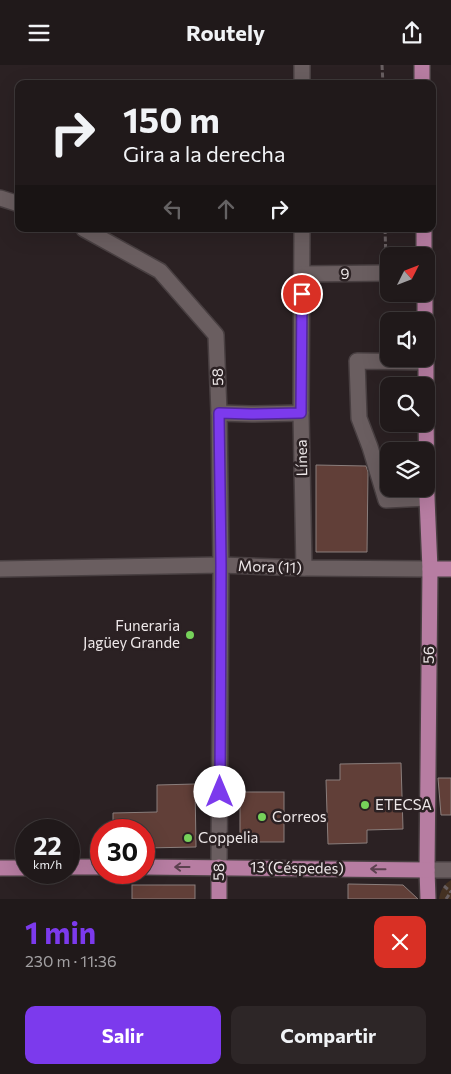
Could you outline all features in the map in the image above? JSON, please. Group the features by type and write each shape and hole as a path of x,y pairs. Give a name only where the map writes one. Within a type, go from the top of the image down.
{"main road":[{"path":"422,65 422,80"},
{"path":"424,232 424,247"},
{"name":"56","path":"426,432 430,569 428,899"},
{"name":"Mora (11)","path":"430,569 451,569"},
{"path":"0,868 15,867"},
{"name":"13 (Céspedes)","path":"155,867 427,870"},
{"name":"58","path":"218,899 219,867"}],"street":[{"path":"302,65 302,80"},
{"path":"0,199 15,203"},
{"name":"58","path":"89,232 160,271 216,335 221,565 219,867"},
{"name":"Línea","path":"302,232 301,413 304,568"},
{"name":"9","path":"302,274 380,273"},
{"path":"380,361 357,361 359,418 386,500 427,498"},
{"path":"219,413 301,413"},
{"name":"Mora (11)","path":"0,569 221,565 430,569"},
{"name":"13 (Céspedes)","path":"427,870 451,870"}],"path":[{"path":"382,65 383,80"},
{"path":"385,232 386,247"},
{"path":"446,899 451,891"}],"shaded area":[{"path":"451,880 451,899 439,899 443,888"}],"building":[{"path":"316,465 366,466 368,472 367,552 316,552"},
{"name":"ETECSA","path":"401,763 403,829 367,830 367,843 328,844 326,780 340,780 340,764"},
{"path":"438,778 451,778 451,815 441,815"},
{"path":"195,784 196,847 155,848 155,819 113,819 113,813 157,812 157,785"},
{"name":"Correos","path":"240,792 284,792 284,842 240,842"},
{"path":"348,884 403,885 418,899 348,899"},
{"path":"132,885 195,885 195,899 132,899"}],"place":[{"name":"Funeraria Jagüey Grande","path":"190,635"},
{"name":"ETECSA","path":"365,805"},
{"name":"Correos","path":"262,817"},
{"name":"Coppelia","path":"188,838"}],"route":[{"path":"220,792 221,565 219,413 301,413 302,294"}]}
